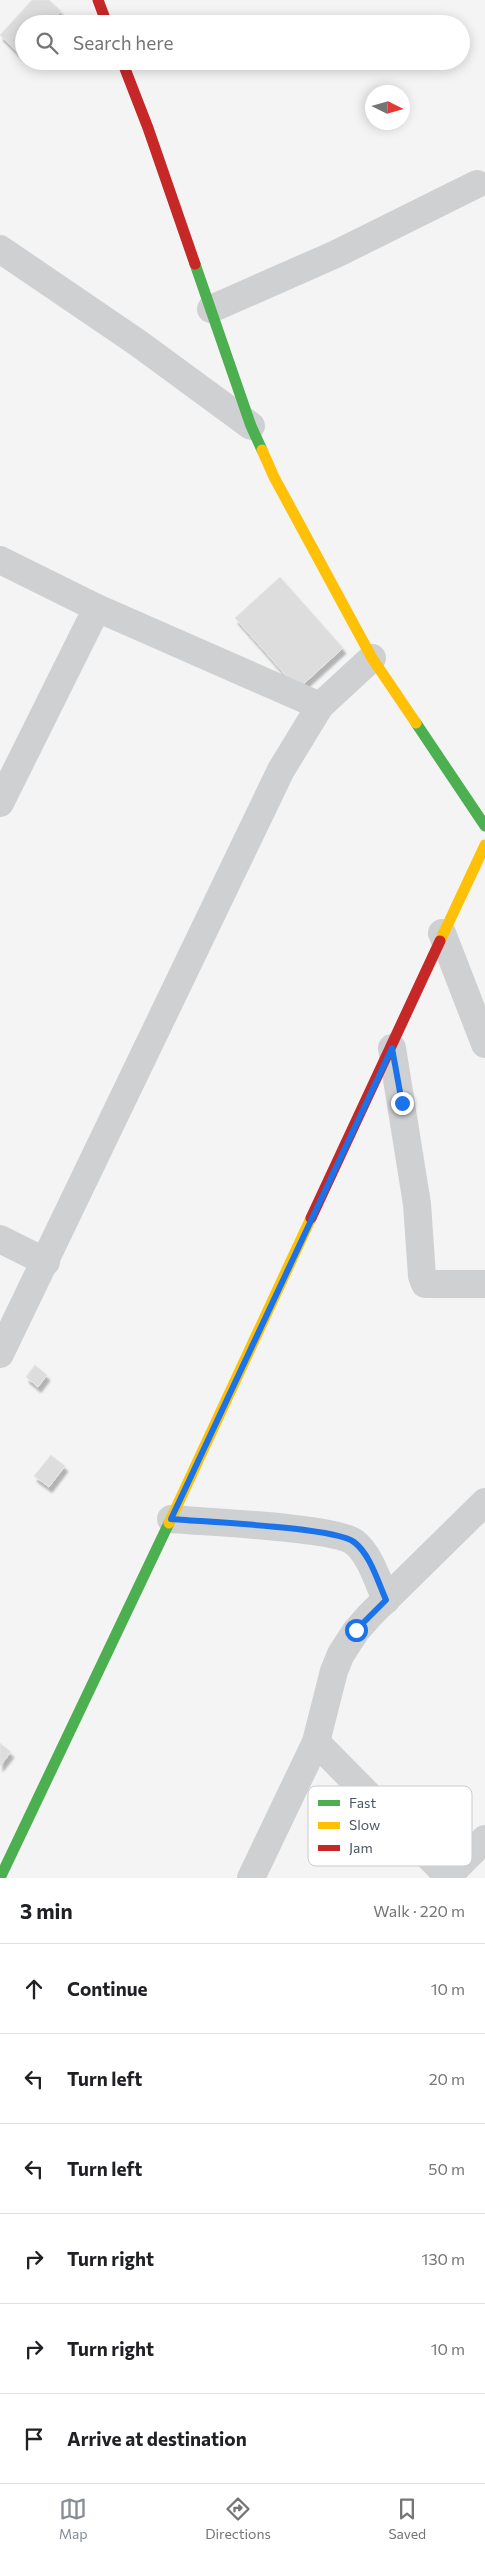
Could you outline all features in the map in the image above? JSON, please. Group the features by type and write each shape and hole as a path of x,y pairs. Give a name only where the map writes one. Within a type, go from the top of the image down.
{"street":[{"path":"98,0 104,15"},
{"path":"125,70 148,128 251,426 274,477 372,658 485,826"},
{"path":"211,309 336,254 477,184"},
{"path":"0,249 138,343 251,426"},
{"path":"0,560 97,608 320,706"},
{"path":"0,803 97,608"},
{"path":"0,1354 46,1262 281,770 320,706 372,658"},
{"path":"458,787 485,797"},
{"path":"0,1878 392,1048 442,933 485,844"},
{"path":"442,933 485,1044"},
{"path":"392,1048 417,1204 422,1276 425,1284 485,1284"},
{"path":"0,1239 46,1262"},
{"path":"251,1878 316,1742 334,1672 341,1654 356,1630 485,1502"},
{"path":"171,1519 317,1532 348,1539 355,1543 368,1560 386,1600"},
{"path":"316,1742 359,1786"},
{"path":"472,1853 485,1839"},
{"path":"438,1866 449,1877 459,1866"}],"building":[{"path":"32,0 49,0 61,11 58,15 18,15"},
{"path":"15,19 15,50 0,35"},
{"path":"280,577 343,648 298,689 235,618"},
{"path":"35,1365 47,1375 38,1387 26,1377"},
{"path":"51,1455 65,1466 49,1487 34,1476"},
{"path":"0,1743 11,1752 0,1766"}],"traffic: fast":[{"path":"195,264 251,426 262,450"},
{"path":"416,723 485,826"},
{"path":"0,1878 169,1523"}],"traffic: slow":[{"path":"262,450 274,477 372,658 416,723"},
{"path":"440,941 485,845"},
{"path":"169,1523 311,1218"}],"traffic: jam":[{"path":"98,0 104,15"},
{"path":"125,70 148,128 195,264"},
{"path":"311,1218 440,941"}],"route":[{"path":"356,1630 386,1600 368,1560 355,1543 348,1539 317,1532 171,1519 392,1048 402,1103"}]}
